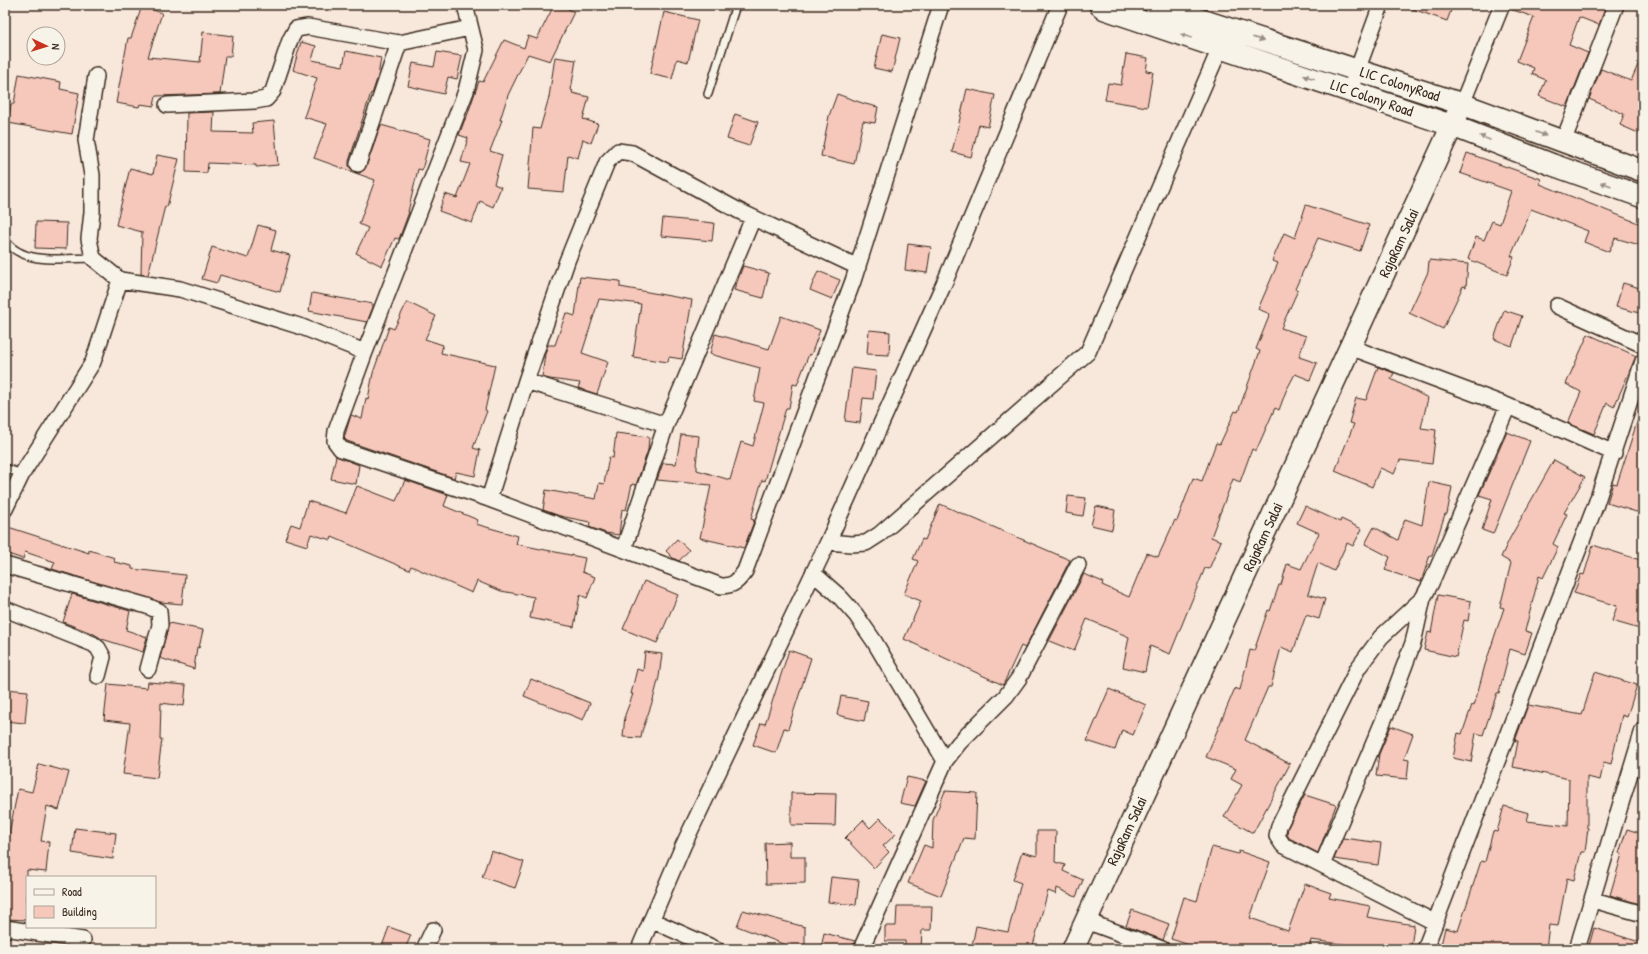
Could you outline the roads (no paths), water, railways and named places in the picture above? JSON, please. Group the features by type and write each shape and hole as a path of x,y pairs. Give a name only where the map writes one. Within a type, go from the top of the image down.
{"main road":[{"name":"LIC Colony Road","path":"1100,5 1105,9 1224,39 1350,90 1453,126 1643,197"},
{"name":"LIC ColonyRoad","path":"1155,5 1224,39 1357,70 1462,104 1643,171"},
{"name":"RajaRam Salai","path":"1073,949 1462,104"}],"street":[{"path":"465,5 476,50 466,90 365,352 336,431 335,442 341,449 489,499 624,548 722,586 730,586 738,581 744,571 858,266 941,5"},
{"path":"639,949 683,846 828,542 946,279 1060,5"},
{"path":"1350,90 1381,5"},
{"path":"1462,104 1502,5"},
{"path":"1563,142 1616,5"},
{"path":"167,105 255,101 266,99 273,91 290,40 296,29 308,27 399,43 470,28"},
{"path":"828,542 851,544 866,543 880,534 1088,352 1224,39"},
{"path":"358,164 399,43"},
{"path":"96,76 86,140 92,175 92,212 89,239 93,258 120,280 180,290 302,327 365,352"},
{"path":"489,499 526,381 567,260 607,162 618,151 632,153 753,218 858,266"},
{"path":"624,548 666,424 753,218"},
{"path":"5,509 22,474 93,362 120,280"},
{"path":"1558,306 1643,344"},
{"path":"1350,347 1508,406 1614,453"},
{"path":"1425,949 1434,922 1596,504 1643,361"},
{"path":"526,381 666,424"},
{"path":"1322,865 1387,712 1413,643 1423,598 1431,583 1508,406"},
{"path":"5,565 147,606 159,611 160,625 148,669"},
{"path":"861,949 945,762 959,743 1006,696 1019,678 1078,565"},
{"path":"813,573 856,615 874,642 945,762"},
{"path":"1423,598 1381,636 1358,668 1279,826 1277,836 1283,845 1434,922"},
{"path":"5,609 93,644 98,648 103,657 98,676"},
{"path":"1577,949 1643,730"},
{"path":"1593,900 1643,914"},
{"path":"651,920 716,949"},
{"path":"1086,921 1162,949"},
{"path":"5,928 83,940"},
{"path":"424,949 433,930"}],"lane":[{"path":"708,94 736,5"},
{"path":"5,240 10,247 22,254 43,258 93,258"},
{"path":"5,468 22,474"}]}
